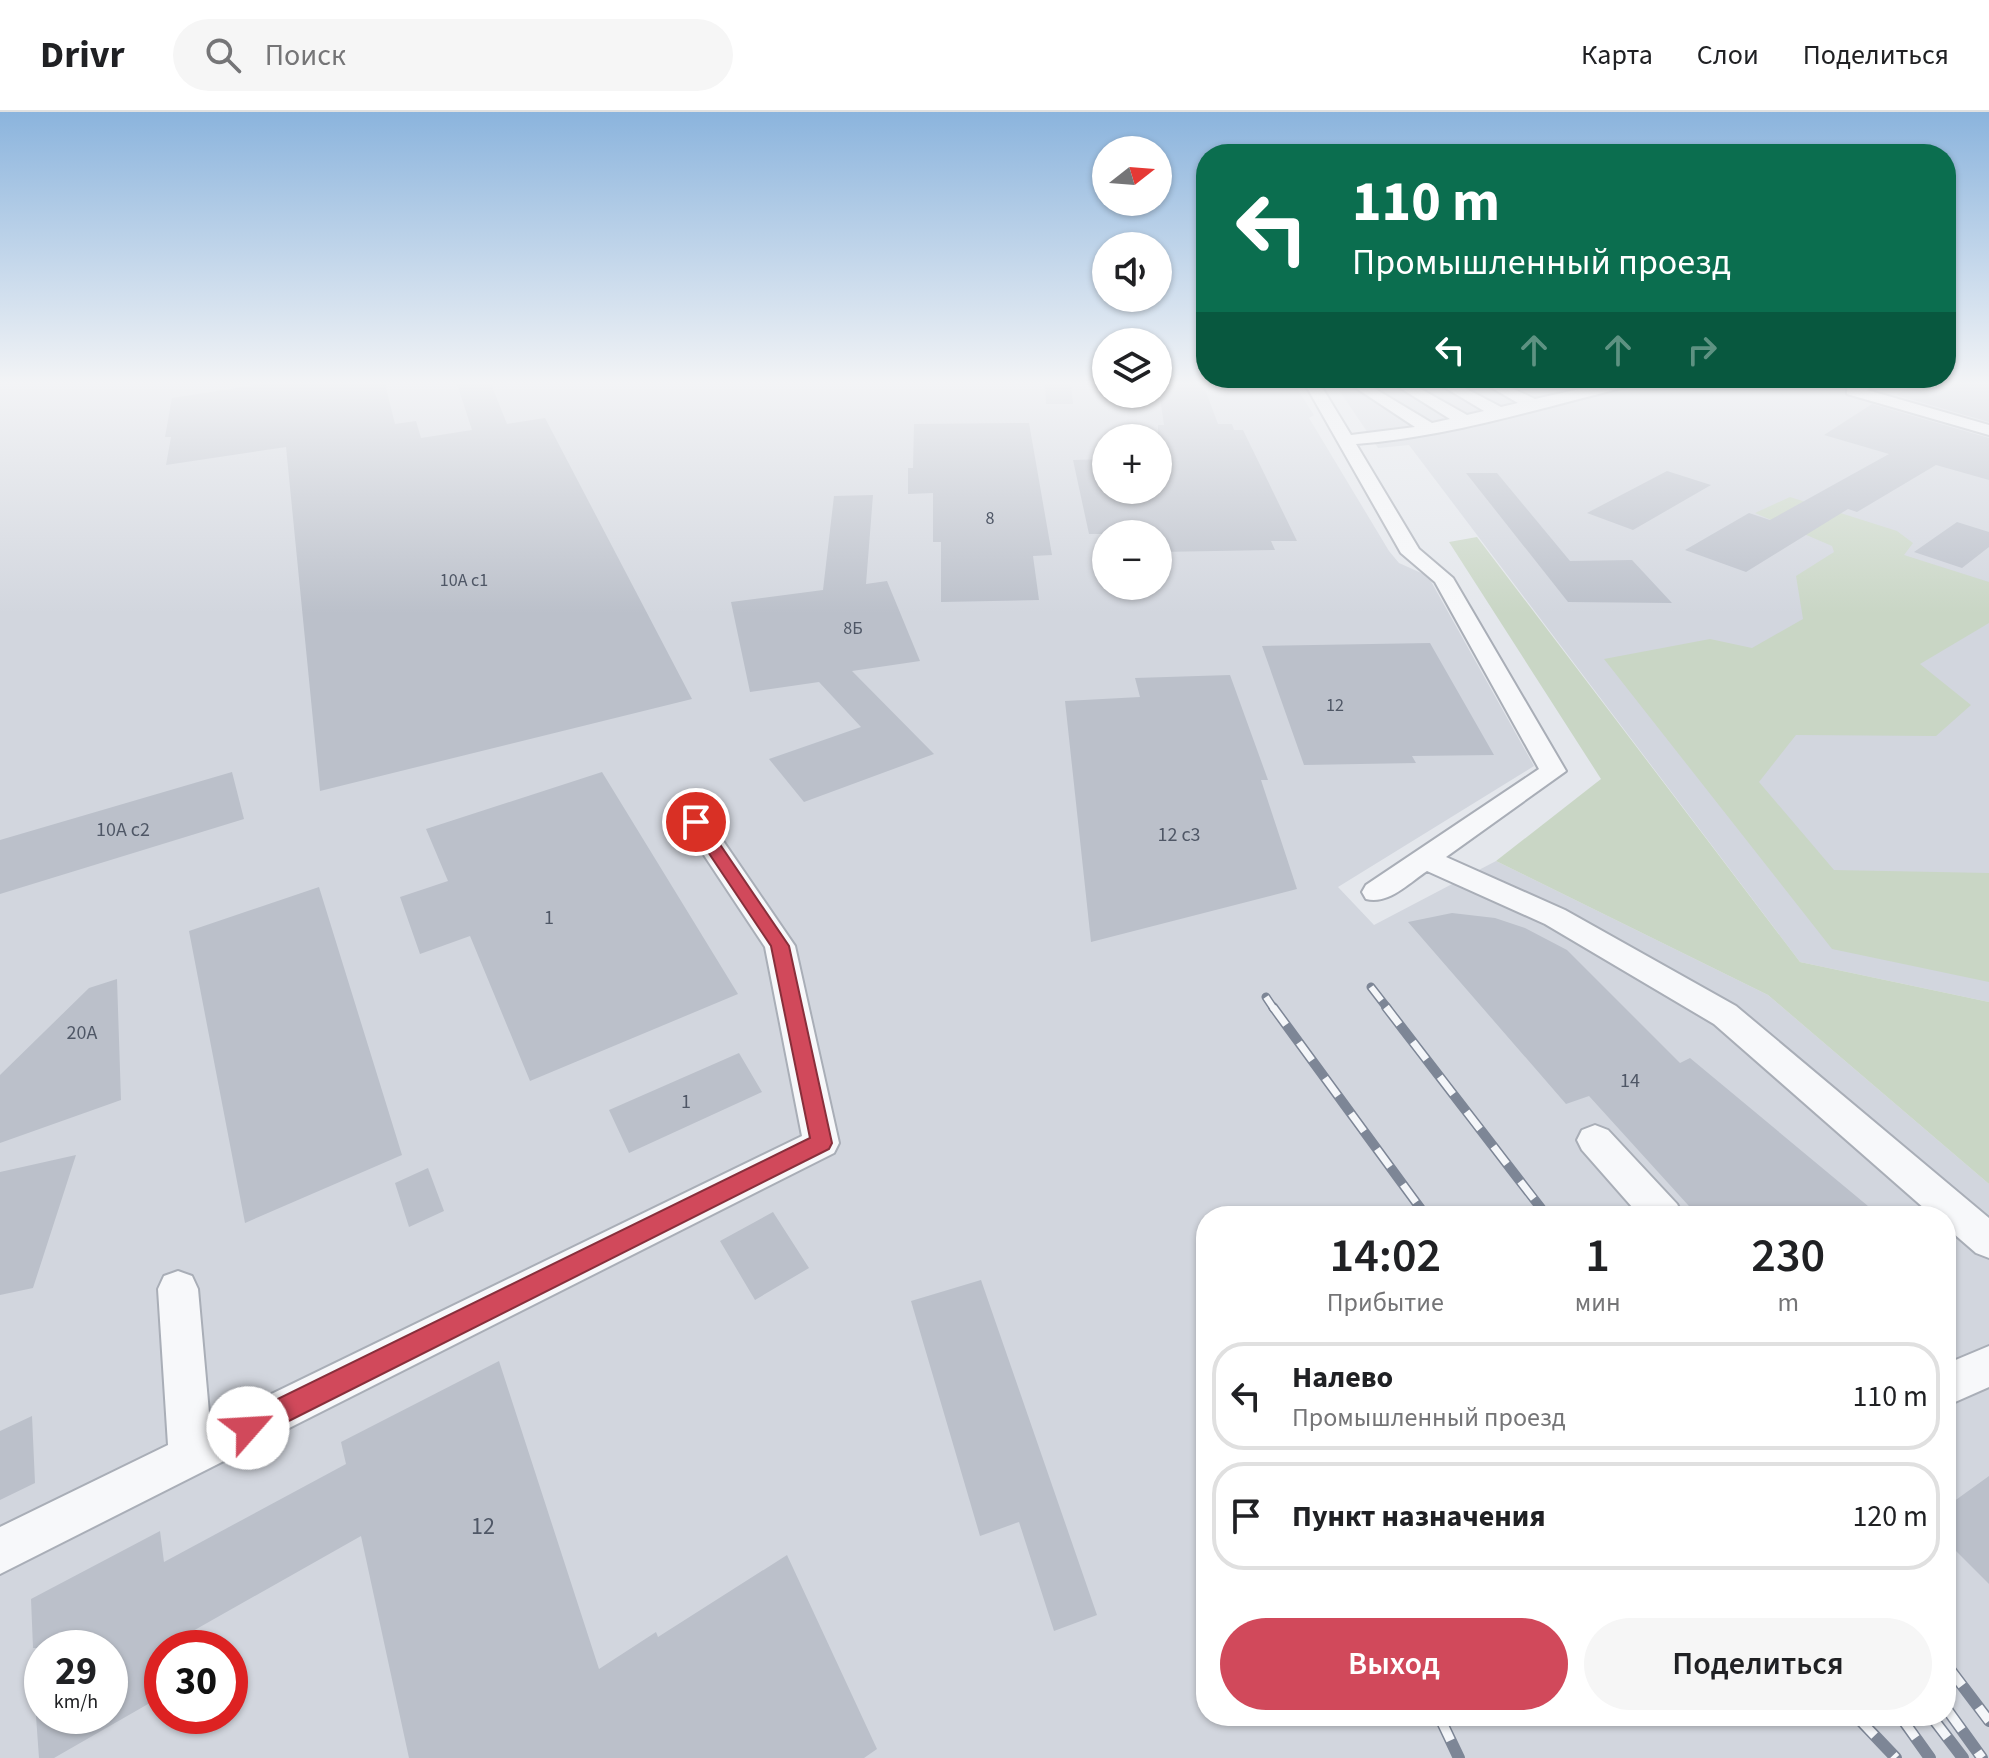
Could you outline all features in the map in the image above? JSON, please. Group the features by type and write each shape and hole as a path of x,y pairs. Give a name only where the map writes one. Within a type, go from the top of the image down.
{"street":[{"path":"1358,461 1411,553 1443,578 1553,771 1376,892"},
{"path":"0,1551 821,1143 780,946 696,822"},
{"path":"1425,859 1555,917 1725,1015 1948,1206"},
{"path":"1595,1140 1655,1206"},
{"path":"1956,1213 1989,1241"},
{"path":"178,1289 191,1456"},
{"path":"1956,1381 1989,1366"}],"shaded area":[{"path":"0,461 1092,461 1092,504 1172,504 1172,461 1335,461 1389,551 1399,563 1428,576 1534,766 1338,887 1374,925 1496,861 1768,995 1989,1184 1989,1758 0,1758"},
{"path":"1421,461 1989,461 1989,1002 1800,962"}],"green space":[{"path":"1790,497 1897,531 1913,543 1904,555 1989,582 1989,623 1920,664 1971,705 1936,736 1796,735 1759,782 1834,870 1989,873 1989,982 1832,949 1604,659 1710,639 1752,648 1803,619 1796,576 1834,552 1832,546 1755,513"},
{"path":"1477,537 1800,962 1989,1002 1989,1184 1768,995 1496,861 1601,779 1449,542"}],"building":[{"path":"167,461 194,461 166,465"},
{"path":"287,461 567,461 692,699 320,791"},
{"path":"913,461 1036,461 1052,555 1033,556 1039,600 941,602 941,542 933,542 933,493 908,494 908,468 913,468"},
{"path":"1073,461 1092,461 1092,504 1172,504 1172,461 1258,461 1297,541 1271,541 1275,550 1172,552 1172,520 1092,520 1092,534 1089,534"},
{"path":"1877,461 1989,461 1989,480 1936,465 1857,512 1848,509 1746,572 1685,550 1749,513 1770,520"},
{"path":"1667,471 1711,485 1633,530 1587,513"},
{"path":"1466,473 1497,473 1570,561 1632,560 1672,603 1568,602"},
{"path":"873,495 866,584 887,581 920,661 852,671 934,754 804,802 769,759 861,727 819,682 750,692 731,602 823,590 834,496"},
{"path":"1957,522 1989,532 1989,547 1962,568 1914,552"},
{"path":"1430,643 1494,755 1412,756 1416,763 1304,765 1262,646"},
{"path":"1230,675 1268,780 1261,780 1297,889 1091,942 1065,701 1140,697 1135,678"},
{"path":"232,772 244,819 0,894 0,840"},
{"path":"602,772 738,994 530,1081 470,936 420,954 400,897 448,881 426,829"},
{"path":"319,887 402,1155 245,1223 189,931"},
{"path":"1452,913 1495,918 1525,928 1567,950 1680,1063 1690,1058 1868,1206 1689,1206 1589,1096 1566,1104 1408,922"},
{"path":"117,979 121,1100 0,1143 0,1075 89,988"},
{"path":"739,1053 762,1092 629,1153 609,1110"},
{"path":"76,1155 33,1288 0,1295 0,1172"},
{"path":"428,1168 444,1211 409,1227 395,1183"},
{"path":"773,1212 809,1268 755,1300 720,1241"},
{"path":"981,1280 1097,1615 1054,1631 1019,1522 980,1536 911,1301"},
{"path":"499,1361 599,1669 656,1632 658,1637 787,1555 877,1749 864,1758 409,1758 361,1536 195,1630 144,1630 144,1706 128,1716 128,1630 32,1630 31,1599 160,1531 164,1562 346,1464 341,1442"},
{"path":"32,1416 35,1483 0,1500 0,1431"},
{"path":"1989,1476 1989,1584 1956,1551 1956,1500"},
{"path":"37,1734 96,1734 54,1758 39,1758"}],"railway":[{"path":"1371,987 1388,1009"},
{"path":"1266,997 1274,1009"},
{"path":"1273,1007 1419,1206"},
{"path":"1386,1007 1539,1206"},
{"path":"1956,1677 1989,1721"},
{"path":"1956,1722 1982,1758"},
{"path":"1444,1726 1459,1758"},
{"path":"1866,1726 1896,1758"},
{"path":"1907,1726 1930,1758"},
{"path":"1939,1726 1963,1758"}],"route":[{"path":"248,1428 821,1143 780,946 696,822"}]}
